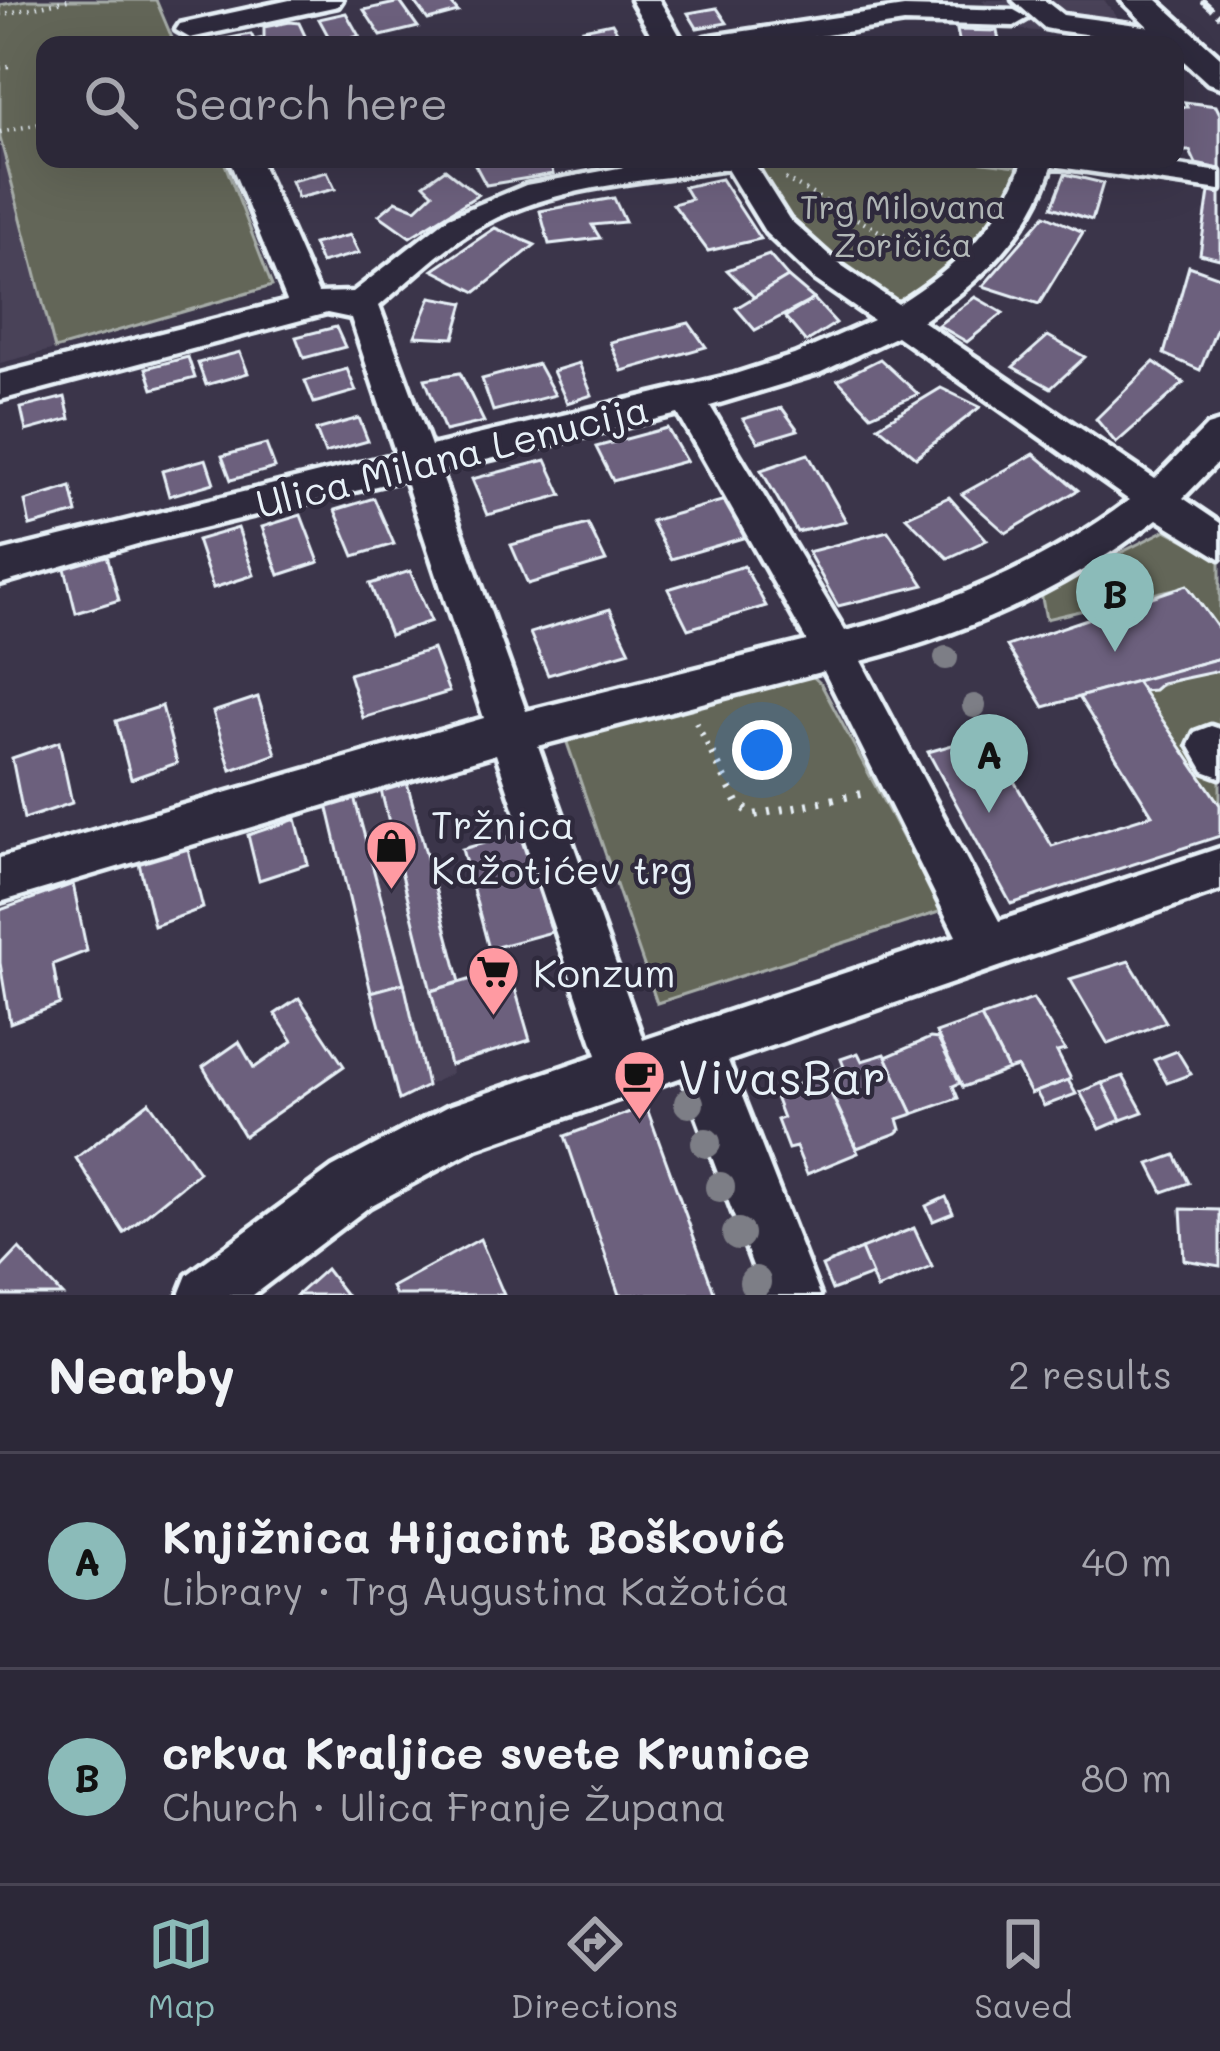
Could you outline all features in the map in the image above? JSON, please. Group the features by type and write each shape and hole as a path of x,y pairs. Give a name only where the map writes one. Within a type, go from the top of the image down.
{"main road":[{"path":"1131,15 1175,36"},
{"path":"1184,42 1220,76"}],"street":[{"path":"178,0 193,36"},
{"path":"197,36 328,0"},
{"path":"644,0 665,36"},
{"path":"1087,0 1131,15"},
{"path":"763,36 904,14 1013,6 1055,22 1131,15"},
{"path":"1013,6 1025,36"},
{"path":"248,168 306,306"},
{"path":"358,305 460,225 504,204 567,187 680,168"},
{"path":"739,168 764,209 796,245 896,321 1220,543"},
{"path":"896,321 984,252 1027,199 1036,168"},
{"path":"1127,168 1220,181"},
{"path":"0,387 306,306 338,301 358,305 372,321 627,1068"},
{"name":"Ulica Milana Lenucija","path":"0,568 687,398 817,359 896,321"},
{"path":"687,398 835,651 988,950"},
{"path":"0,880 467,740 515,733 935,625 982,605 1155,501 1220,435"},
{"path":"207,1295 351,1187 424,1145 627,1068 1220,869"},
{"path":"696,1045 792,1295"}],"path":[{"path":"0,15 68,0"},
{"path":"0,68 9,66"},
{"path":"0,132 36,125"},
{"path":"772,173 904,245"},
{"path":"681,692 737,804 754,815 788,812 904,784"}],"shaded area":[{"path":"982,0 1104,0 1132,36 1091,36 1004,28"},
{"path":"0,138 55,349 0,363"},
{"name":"Tržnica Kažotićev trg","path":"405,775 460,982 431,991 452,1073 399,1100 371,992 353,793"}],"green space":[{"path":"27,0 156,0 171,36 36,36 36,168 226,168 272,286 55,349 0,138 0,5"},
{"name":"Trg Milovana Zoričića","path":"761,168 1024,168 989,232 914,299 907,295 897,301 809,238 778,207"},
{"path":"1166,530 1220,559 1220,631 1187,586 1046,619 1041,593"},
{"path":"1205,671 1220,671 1220,805 1142,691"},
{"path":"808,672 821,684 942,911 657,1003 564,734"}],"building":[{"path":"413,0 448,0 458,12 428,20"},
{"path":"400,2 418,27 381,36 364,10"},
{"path":"717,8 727,23 697,28 688,13"},
{"path":"346,13 359,36 328,36 319,19"},
{"path":"299,23 305,36 264,36 264,27"},
{"path":"612,23 620,36 587,36 583,29"},
{"path":"957,30 997,31 998,36 958,36"},
{"path":"1185,102 1216,106 1220,169 1196,164 1190,151 1184,151"},
{"path":"477,168 552,168 553,174 486,185"},
{"path":"445,169 478,195 410,237 379,215 396,201 416,209 433,193 424,184"},
{"path":"327,172 335,189 298,198 291,181"},
{"path":"1065,174 1103,183 1092,220 1052,207"},
{"path":"721,179 760,239 708,251 673,204 691,199 684,187"},
{"path":"1209,192 1220,194 1220,259 1200,254"},
{"path":"614,198 625,222 592,225 600,238 549,244 540,211"},
{"path":"1045,215 1083,232 1039,304 983,286"},
{"path":"495,228 535,245 476,292 433,270"},
{"path":"350,235 359,253 321,263 313,244"},
{"path":"769,255 788,277 754,297 727,270"},
{"path":"1189,266 1220,277 1220,320 1200,370 1164,354"},
{"path":"788,277 814,299 755,330 736,308"},
{"path":"431,297 464,303 454,338 415,336"},
{"path":"975,297 1003,313 967,342 938,325"},
{"path":"814,299 836,323 806,342 785,317"},
{"path":"689,323 706,347 622,371 610,342"},
{"path":"336,327 345,347 304,358 296,337"},
{"path":"1048,336 1085,357 1051,388 1013,367"},
{"path":"240,352 248,373 206,385 198,363"},
{"path":"188,357 195,378 153,389 146,368"},
{"path":"880,359 918,394 871,415 838,380"},
{"path":"1154,362 1184,383 1116,443 1096,419"},
{"path":"579,363 592,395 567,403 553,371"},
{"path":"538,364 555,395 493,411 482,379"},
{"path":"347,369 356,391 314,403 305,381"},
{"path":"460,373 484,422 445,431 425,379"},
{"path":"941,388 980,407 916,457 878,426"},
{"path":"65,397 70,419 26,431 21,408"},
{"path":"782,408 798,430 758,442 743,419"},
{"path":"359,418 368,441 325,453 316,430"},
{"path":"667,428 686,461 613,481 596,447"},
{"path":"266,444 275,468 231,480 222,456"},
{"path":"808,454 846,521 797,532 761,470"},
{"path":"1034,454 1078,490 1006,533 962,494"},
{"path":"206,459 214,483 169,496 162,471"},
{"path":"546,460 562,495 487,515 472,479"},
{"path":"71,487 77,513 30,526 25,501"},
{"path":"949,497 987,540 948,558 906,517"},
{"path":"374,498 394,544 354,556 335,510"},
{"path":"725,500 746,537 671,559 651,521"},
{"path":"301,515 319,562 279,575 262,527"},
{"path":"588,524 606,561 528,584 511,545"},
{"path":"238,528 254,575 213,588 197,540"},
{"path":"888,531 924,585 838,606 808,552"},
{"path":"106,551 119,600 76,613 64,564"},
{"path":"744,566 766,606 688,629 668,589"},
{"path":"410,571 431,621 390,635 370,584"},
{"path":"1187,585 1220,631 1220,658 1044,707 1007,646"},
{"path":"610,609 630,651 548,675 530,633"},
{"path":"433,649 449,692 363,718 349,674"},
{"path":"1220,658 1219,671 1162,683 1154,690 1142,691 1136,681"},
{"path":"1136,681 1220,805 1220,836 1011,904 928,752 987,735 1052,846 1152,815 1079,697"},
{"path":"258,697 276,754 231,770 213,712"},
{"path":"162,706 177,763 131,779 116,721"},
{"path":"59,742 72,803 24,819 12,758"},
{"path":"405,775 460,982 431,991 379,782"},
{"path":"353,793 404,983 371,992 326,800"},
{"path":"296,819 308,864 259,880 248,835"},
{"path":"522,833 552,932 489,949 462,849"},
{"path":"186,842 203,908 154,926 138,859"},
{"path":"73,884 87,951 53,964 60,1004 10,1023 0,963 0,910"},
{"path":"1129,961 1166,1022 1108,1044 1070,979"},
{"path":"509,968 530,1040 450,1065 431,991"},
{"path":"404,983 427,1086 399,1100 371,992"},
{"path":"299,998 344,1066 244,1136 203,1067 239,1042 254,1068 293,1041 275,1014"},
{"path":"1033,999 1065,1050 1057,1052 1071,1079 1031,1094 1017,1067 1008,1070 981,1017"},
{"path":"981,1017 1008,1070 963,1087 936,1033"},
{"path":"938,1039 960,1083 953,1086 958,1098 913,1114 886,1057"},
{"path":"1177,1051 1191,1074 1167,1083 1154,1060"},
{"path":"858,1053 862,1061 885,1054 913,1114 898,1119 901,1129 897,1133 857,1148 823,1076 844,1067 841,1059"},
{"path":"823,1076 858,1153 807,1174 796,1147 788,1149 773,1092"},
{"path":"1123,1076 1143,1112 1121,1120 1102,1083"},
{"path":"1068,1080 1076,1094 1044,1106 1036,1092"},
{"path":"1102,1083 1121,1120 1100,1129 1080,1092"},
{"path":"149,1102 199,1172 124,1233 76,1158"},
{"path":"646,1106 715,1295 619,1295 565,1136"},
{"path":"1175,1155 1189,1183 1163,1192 1149,1164"},
{"path":"946,1197 953,1213 933,1221 926,1206"},
{"path":"1181,1209 1220,1210 1220,1266 1184,1260"},
{"path":"914,1228 932,1267 877,1289 861,1249"},
{"path":"480,1239 504,1295 396,1295 392,1287"},
{"path":"19,1249 62,1295 0,1295 0,1269"},
{"path":"861,1249 872,1275 832,1290 822,1266"},
{"path":"326,1269 346,1295 297,1295"}],"railway":[{"path":"1202,0 1220,16"}],"place":[{"name":"crkva Kraljice svete Krunice","path":"1115,652"},
{"name":"Knjižnica Hijacint Bošković","path":"989,813"},
{"name":"Tržnica Kažotićev trg","path":"392,891"},
{"name":"Konzum","path":"494,1017"},
{"name":"VivasBar","path":"639,1122"}]}
